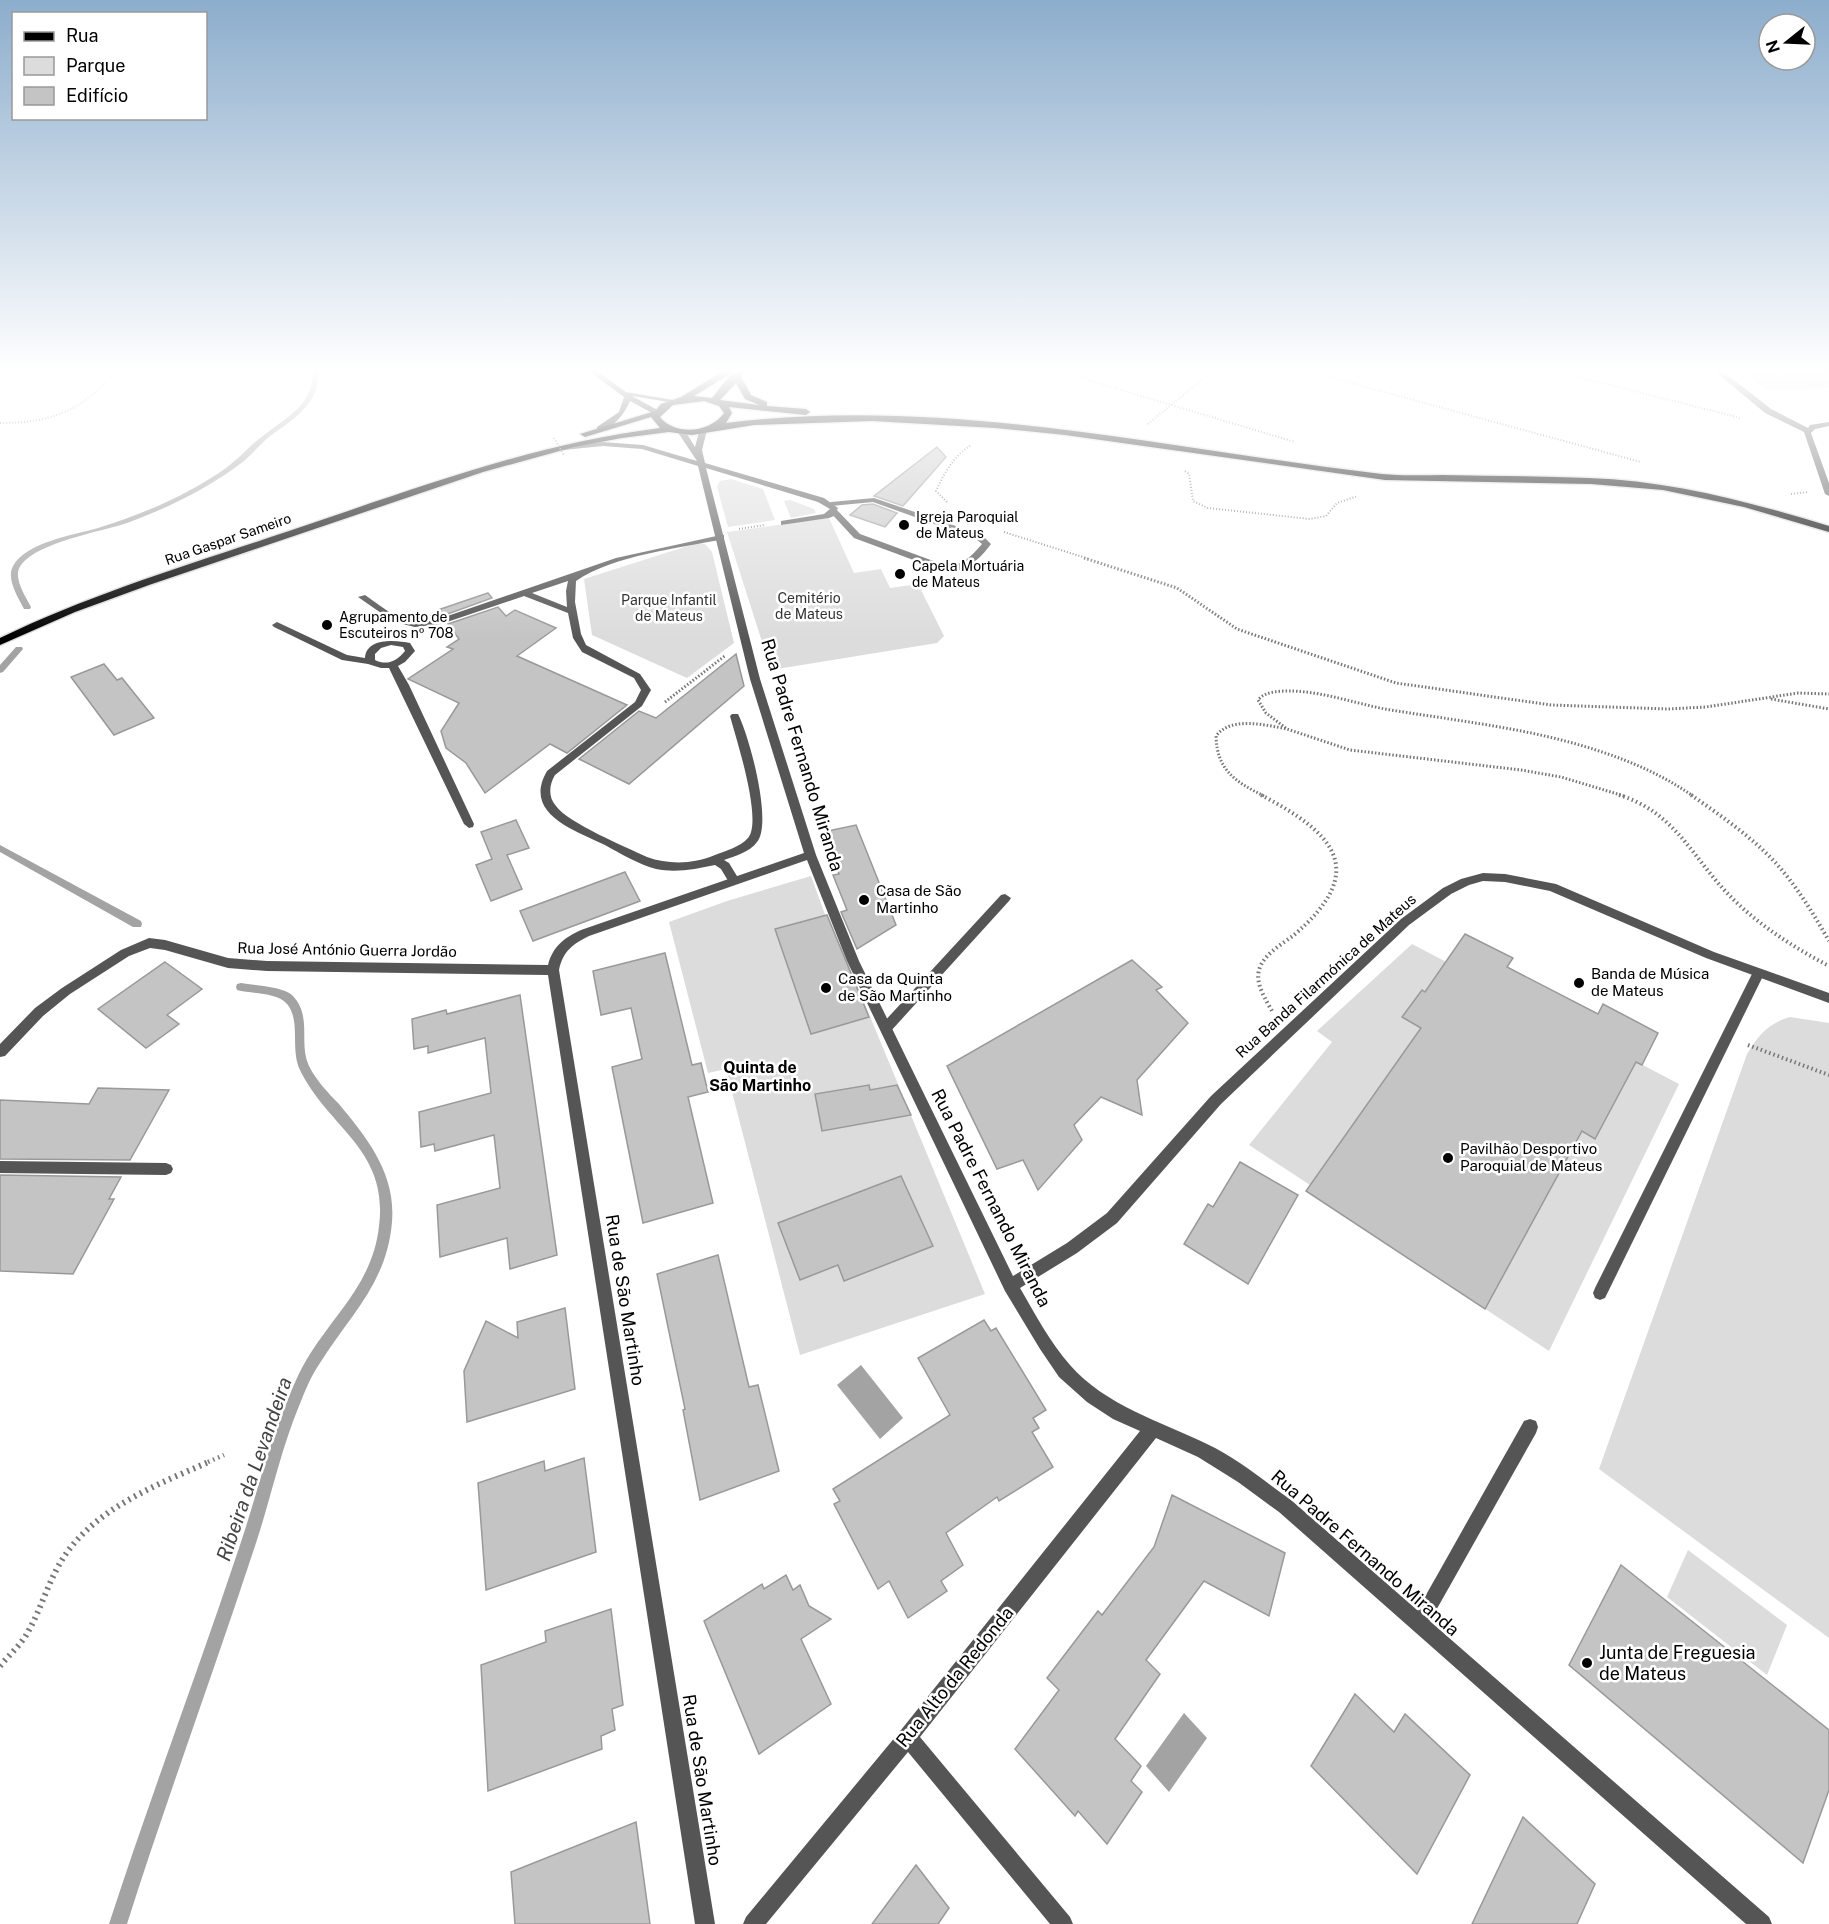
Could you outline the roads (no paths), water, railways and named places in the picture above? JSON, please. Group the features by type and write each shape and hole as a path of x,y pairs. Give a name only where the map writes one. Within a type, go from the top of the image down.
{"main road":[{"name":"Rua Gaspar Sameiro","path":"0,642 76,608 137,586 518,459"},
{"path":"1255,459 1385,477 1628,483 1728,499 1829,529"}],"street":[{"path":"685,459 832,508 874,500 979,537 987,544 962,567 953,570 946,569 857,536 832,508"},
{"path":"698,459 701,464"},
{"path":"700,459 701,464"},
{"path":"1816,459 1829,494"},
{"name":"Rua Padre Fernando Miranda","path":"701,464 755,680 810,855 853,961 1010,1286 1045,1344 1065,1371 1093,1396 1119,1413 1204,1451 1285,1506 1762,1924"},
{"path":"784,523 826,516 832,508"},
{"path":"362,597 401,623 418,626 438,622 655,550 720,534"},
{"path":"578,574 571,582 573,612 580,645 628,670 643,682 646,690 639,704 551,773 545,782 544,790 552,811 562,819 643,860 673,867 712,861 746,846 756,836 759,825 758,807 735,716"},
{"path":"524,593 573,612"},
{"path":"277,625 345,658 370,661 379,665 392,664 404,659 410,651 407,645 390,642 378,646 370,653 370,661"},
{"path":"402,643 418,626"},
{"path":"392,664 470,824"},
{"path":"553,970 555,956 560,947 573,939 810,855"},
{"path":"712,861 725,866 734,881"},
{"name":"Rua Banda Filarmónica de Mateus","path":"1010,1286 1072,1248 1112,1218 1200,1116 1284,1036 1412,917 1447,891 1465,882 1483,877 1529,880 1552,887 1758,974 1829,998"},
{"path":"886,1028 1005,898"},
{"name":"Rua José António Guerra Jordão","path":"0,1052 39,1012 66,991 125,953 149,944 165,945 228,963 267,966 553,970"},
{"name":"Rua de São Martinho","path":"553,970 705,1924"},
{"path":"1600,1293 1758,974"},
{"path":"0,1167 166,1169"},
{"path":"1419,1624 1530,1427"},
{"name":"Rua Alto da Redonda","path":"753,1924 908,1737 1153,1428"},
{"path":"908,1737 1063,1924"}],"waterway":[{"name":"Ribeira da Levandeira","path":"27,607 14,575 17,565 24,557 46,545 108,527 178,499 211,481 242,459"},
{"name":"Ribeira da Levandeira","path":"0,670 19,649"},
{"name":"Ribeira da Levandeira","path":"0,848 137,924"},
{"name":"Ribeira da Levandeira","path":"118,1924 247,1548 289,1413 308,1370 365,1289 381,1251 386,1224 386,1198 375,1162 354,1130 316,1086 302,1064 299,1022 295,1006 285,995 241,987"}],"place":[{"name":"Igreja Paroquial de Mateus","path":"904,525"},
{"name":"Capela Mortuária de Mateus","path":"900,574"},
{"name":"Agrupamento de Escuteiros nº 708","path":"327,625"},
{"name":"Casa de São Martinho","path":"864,900"},
{"name":"Banda de Música de Mateus","path":"1579,983"},
{"name":"Casa da Quinta de São Martinho","path":"826,988"},
{"name":"Pavilhão Desportivo Paroquial de Mateus","path":"1448,1158"},
{"name":"Junta de Freguesia de Mateus","path":"1587,1663"}],"district":[{"name":"Quinta de São Martinho","path":"760,1076"}],"park label":[{"name":"Cemitério de Mateus","path":"809,606"},
{"name":"Parque Infantil de Mateus","path":"669,608"}]}
